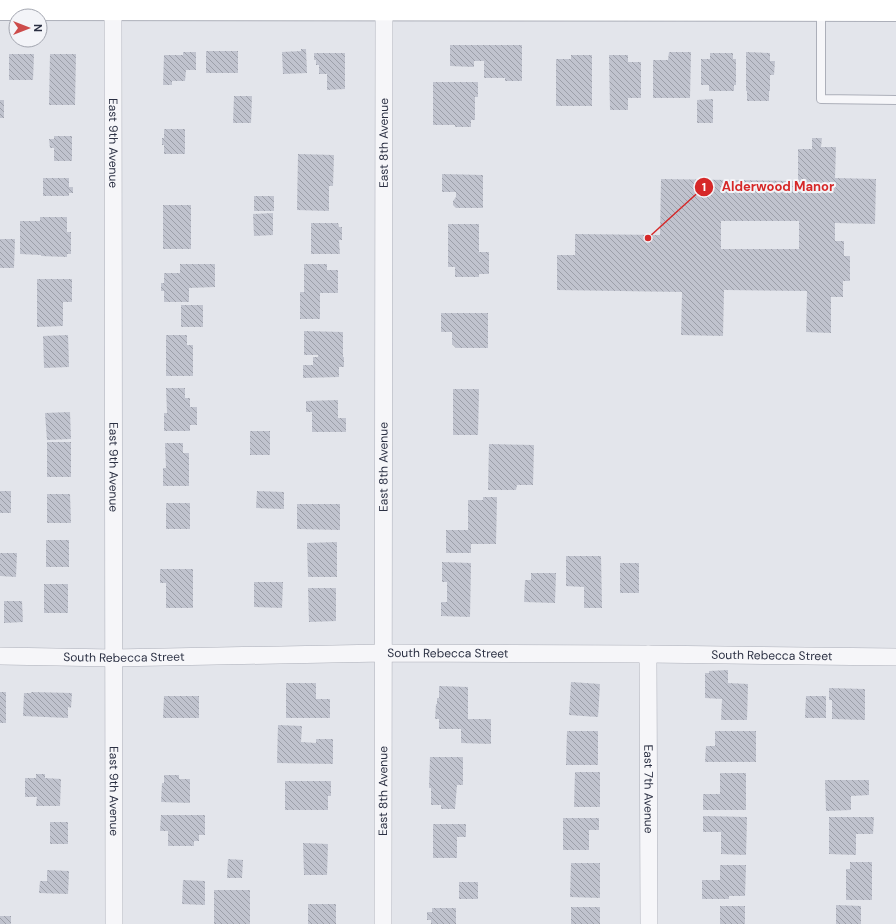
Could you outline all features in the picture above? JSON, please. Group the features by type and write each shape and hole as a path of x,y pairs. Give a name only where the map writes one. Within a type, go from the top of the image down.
{"main road":[{"path":"0,9 38,5 114,10 183,5 335,5 384,10 896,10"}],"street":[{"name":"East 9th Avenue","path":"114,10 114,924"},
{"name":"East 8th Avenue","path":"383,924 384,10"},
{"name":"South Rebecca Street","path":"0,656 113,658 384,653 896,657"},
{"name":"East 7th Avenue","path":"648,654 649,924"}],"lane":[{"path":"821,10 821,99 896,100"}],"building":[{"path":"450,45 522,45 522,81 505,81 505,78 484,78 484,61 474,61 474,67 450,66"},
{"path":"301,49 306,49 307,73 283,74 282,52 301,51"},
{"path":"206,51 238,51 238,73 206,73"},
{"path":"183,52 196,52 196,70 186,70 185,81 172,81 172,85 163,85 164,55 183,55"},
{"path":"669,52 691,52 690,98 653,98 653,60 668,60"},
{"path":"746,52 770,53 770,61 775,61 774,75 770,75 769,101 747,101"},
{"path":"314,53 345,53 345,89 327,90 327,74 319,74 319,65 316,65"},
{"path":"710,53 733,53 733,59 736,59 736,85 734,85 734,91 709,91 709,85 701,85 701,59 710,59"},
{"path":"9,54 34,54 33,80 9,80"},
{"path":"50,54 76,54 75,105 49,105"},
{"path":"571,55 592,55 592,106 556,106 556,59 571,59"},
{"path":"609,55 628,55 628,62 641,62 641,98 628,98 628,110 610,110"},
{"path":"433,82 478,82 478,97 475,97 475,120 471,120 471,127 433,125"},
{"path":"234,96 252,96 251,123 233,123"},
{"path":"713,99 713,123 697,123 697,100"},
{"path":"0,100 4,100 4,118 0,118"},
{"path":"164,129 185,129 185,154 164,154 162,138 164,138"},
{"path":"54,136 72,136 72,161 54,161 54,148 50,148 49,139 54,139"},
{"path":"812,138 822,138 821,147 836,147 835,178 876,179 875,224 835,223 835,241 844,241 844,256 850,256 850,281 843,281 843,297 831,297 831,333 806,332 807,291 724,290 723,336 681,335 682,292 557,290 557,255 575,255 575,234 660,235 661,179 798,181 798,149 812,149","holes":["721,221 799,221 799,249 721,249"]},
{"path":"298,154 334,155 333,186 329,186 329,211 297,210"},
{"path":"442,174 483,175 483,208 456,208 453,205 453,201 456,197 456,192 442,192"},
{"path":"43,178 69,178 69,187 73,187 73,193 69,193 69,196 43,196"},
{"path":"254,196 274,196 274,211 254,211"},
{"path":"163,205 191,205 191,249 163,249"},
{"path":"273,213 273,235 254,236 253,214"},
{"path":"40,217 67,217 67,232 71,232 71,254 67,254 67,257 20,254 20,221 40,221"},
{"path":"311,223 338,223 339,227 342,227 342,240 339,240 340,254 311,254"},
{"path":"448,224 479,224 479,252 489,252 489,274 479,274 479,277 455,277 455,267 448,267"},
{"path":"0,239 15,239 14,268 0,268"},
{"path":"180,264 215,264 215,287 189,288 189,302 164,302 164,291 161,291 161,283 164,283 164,273 180,273"},
{"path":"304,264 327,264 327,270 338,270 338,293 320,293 320,319 300,319 300,292 304,292"},
{"path":"37,279 72,279 72,302 63,302 63,326 37,327"},
{"path":"181,305 203,305 203,327 181,327"},
{"path":"441,313 488,313 488,348 456,348 452,344 452,332 441,332"},
{"path":"304,331 343,332 344,367 339,367 339,377 303,378 303,365 313,365 313,357 318,357 318,355 304,355"},
{"path":"68,335 69,367 44,368 43,336"},
{"path":"166,335 187,335 187,345 193,345 193,376 166,376"},
{"path":"166,388 185,388 185,398 190,398 190,407 197,407 197,425 190,425 190,431 164,431 164,413 167,413"},
{"path":"453,389 479,389 478,435 453,435"},
{"path":"338,400 338,418 346,418 346,432 312,432 312,412 306,412 306,401"},
{"path":"70,412 71,439 47,440 45,413"},
{"path":"250,431 270,431 270,455 250,455"},
{"path":"47,442 71,442 71,477 47,477"},
{"path":"165,443 183,443 183,453 189,453 189,486 163,486 163,468 166,468"},
{"path":"489,444 534,445 533,485 517,485 516,490 488,490"},
{"path":"0,491 11,491 11,513 0,513"},
{"path":"257,491 284,492 284,509 256,508"},
{"path":"47,494 70,494 71,523 47,523"},
{"path":"483,497 497,497 496,544 471,544 471,553 446,553 446,530 468,530 468,500 483,500"},
{"path":"166,503 190,503 190,529 166,529"},
{"path":"297,504 340,504 340,530 297,529"},
{"path":"46,540 69,540 69,567 46,567"},
{"path":"337,542 337,577 308,577 307,543"},
{"path":"0,553 17,553 16,577 0,576"},
{"path":"566,556 601,556 602,608 584,608 584,587 566,586"},
{"path":"442,562 471,563 470,617 441,616 441,602 447,602 447,582 442,582"},
{"path":"620,563 639,563 639,593 620,593"},
{"path":"160,569 193,569 193,608 166,608 166,583 160,583"},
{"path":"531,573 556,573 555,603 524,602 525,580 531,580"},
{"path":"254,582 283,582 282,608 254,607"},
{"path":"44,584 68,584 68,613 44,613"},
{"path":"308,588 336,588 336,621 309,622"},
{"path":"4,601 22,601 23,622 4,623"},
{"path":"728,670 728,683 748,684 747,720 721,720 722,699 705,698 705,673 709,673 709,671"},
{"path":"571,682 600,684 598,717 569,715"},
{"path":"286,683 316,683 316,699 330,699 330,718 286,718"},
{"path":"439,686 468,687 468,719 491,719 491,744 461,743 461,729 439,729 439,719 435,719 437,698 439,698"},
{"path":"829,688 865,689 865,720 832,719 832,700 829,700"},
{"path":"0,692 6,692 6,723 0,723"},
{"path":"24,693 72,693 71,708 68,707 68,718 23,716"},
{"path":"164,696 199,696 199,718 163,718"},
{"path":"806,696 826,696 826,718 805,718"},
{"path":"278,725 302,726 301,742 316,743 316,739 333,739 333,764 277,763"},
{"path":"567,731 598,731 598,765 566,765"},
{"path":"715,731 756,731 756,762 705,762 706,746 715,746"},
{"path":"430,757 463,757 463,785 457,785 455,809 441,809 441,805 431,805 431,788 429,788"},
{"path":"575,772 600,772 600,807 574,807"},
{"path":"720,773 746,773 746,810 703,810 703,794 720,794"},
{"path":"36,774 45,774 45,778 61,779 60,806 36,806 37,797 25,797 25,778 36,778"},
{"path":"164,775 179,775 179,779 190,779 190,803 161,802"},
{"path":"825,780 869,780 869,795 851,796 851,810 826,811"},
{"path":"285,781 331,781 331,796 328,796 328,810 285,810"},
{"path":"161,815 205,815 205,835 199,835 199,841 194,841 194,846 168,846 168,831 160,831"},
{"path":"703,816 747,817 746,855 721,854 721,832 703,832"},
{"path":"829,817 874,817 873,834 856,834 856,855 829,854"},
{"path":"563,818 599,818 599,830 589,830 589,850 563,850"},
{"path":"50,822 68,822 68,844 50,844"},
{"path":"433,824 466,824 466,837 457,837 457,858 433,858"},
{"path":"303,843 328,844 327,875 304,875"},
{"path":"228,859 243,860 242,878 227,878"},
{"path":"850,862 872,862 872,900 846,900 846,869 850,869"},
{"path":"571,863 600,863 600,898 570,897"},
{"path":"720,865 746,865 745,896 729,896 729,899 702,899 702,880 720,880"},
{"path":"47,870 69,871 68,894 39,893 40,881 47,881"},
{"path":"183,880 205,881 205,905 182,904"},
{"path":"459,882 478,882 478,899 459,899"},
{"path":"214,890 250,890 250,924 214,924"},
{"path":"308,904 336,904 336,924 308,924"},
{"path":"836,905 861,906 861,924 836,924"},
{"path":"720,906 745,906 745,924 720,924"},
{"path":"571,907 600,907 600,924 571,924"},
{"path":"432,908 456,908 456,924 431,924 431,920 427,920 427,912 432,912"},
{"path":"0,916 11,916 11,924 0,924"}],"place":[{"name":"Alderwood Manor","path":"648,238"}]}
